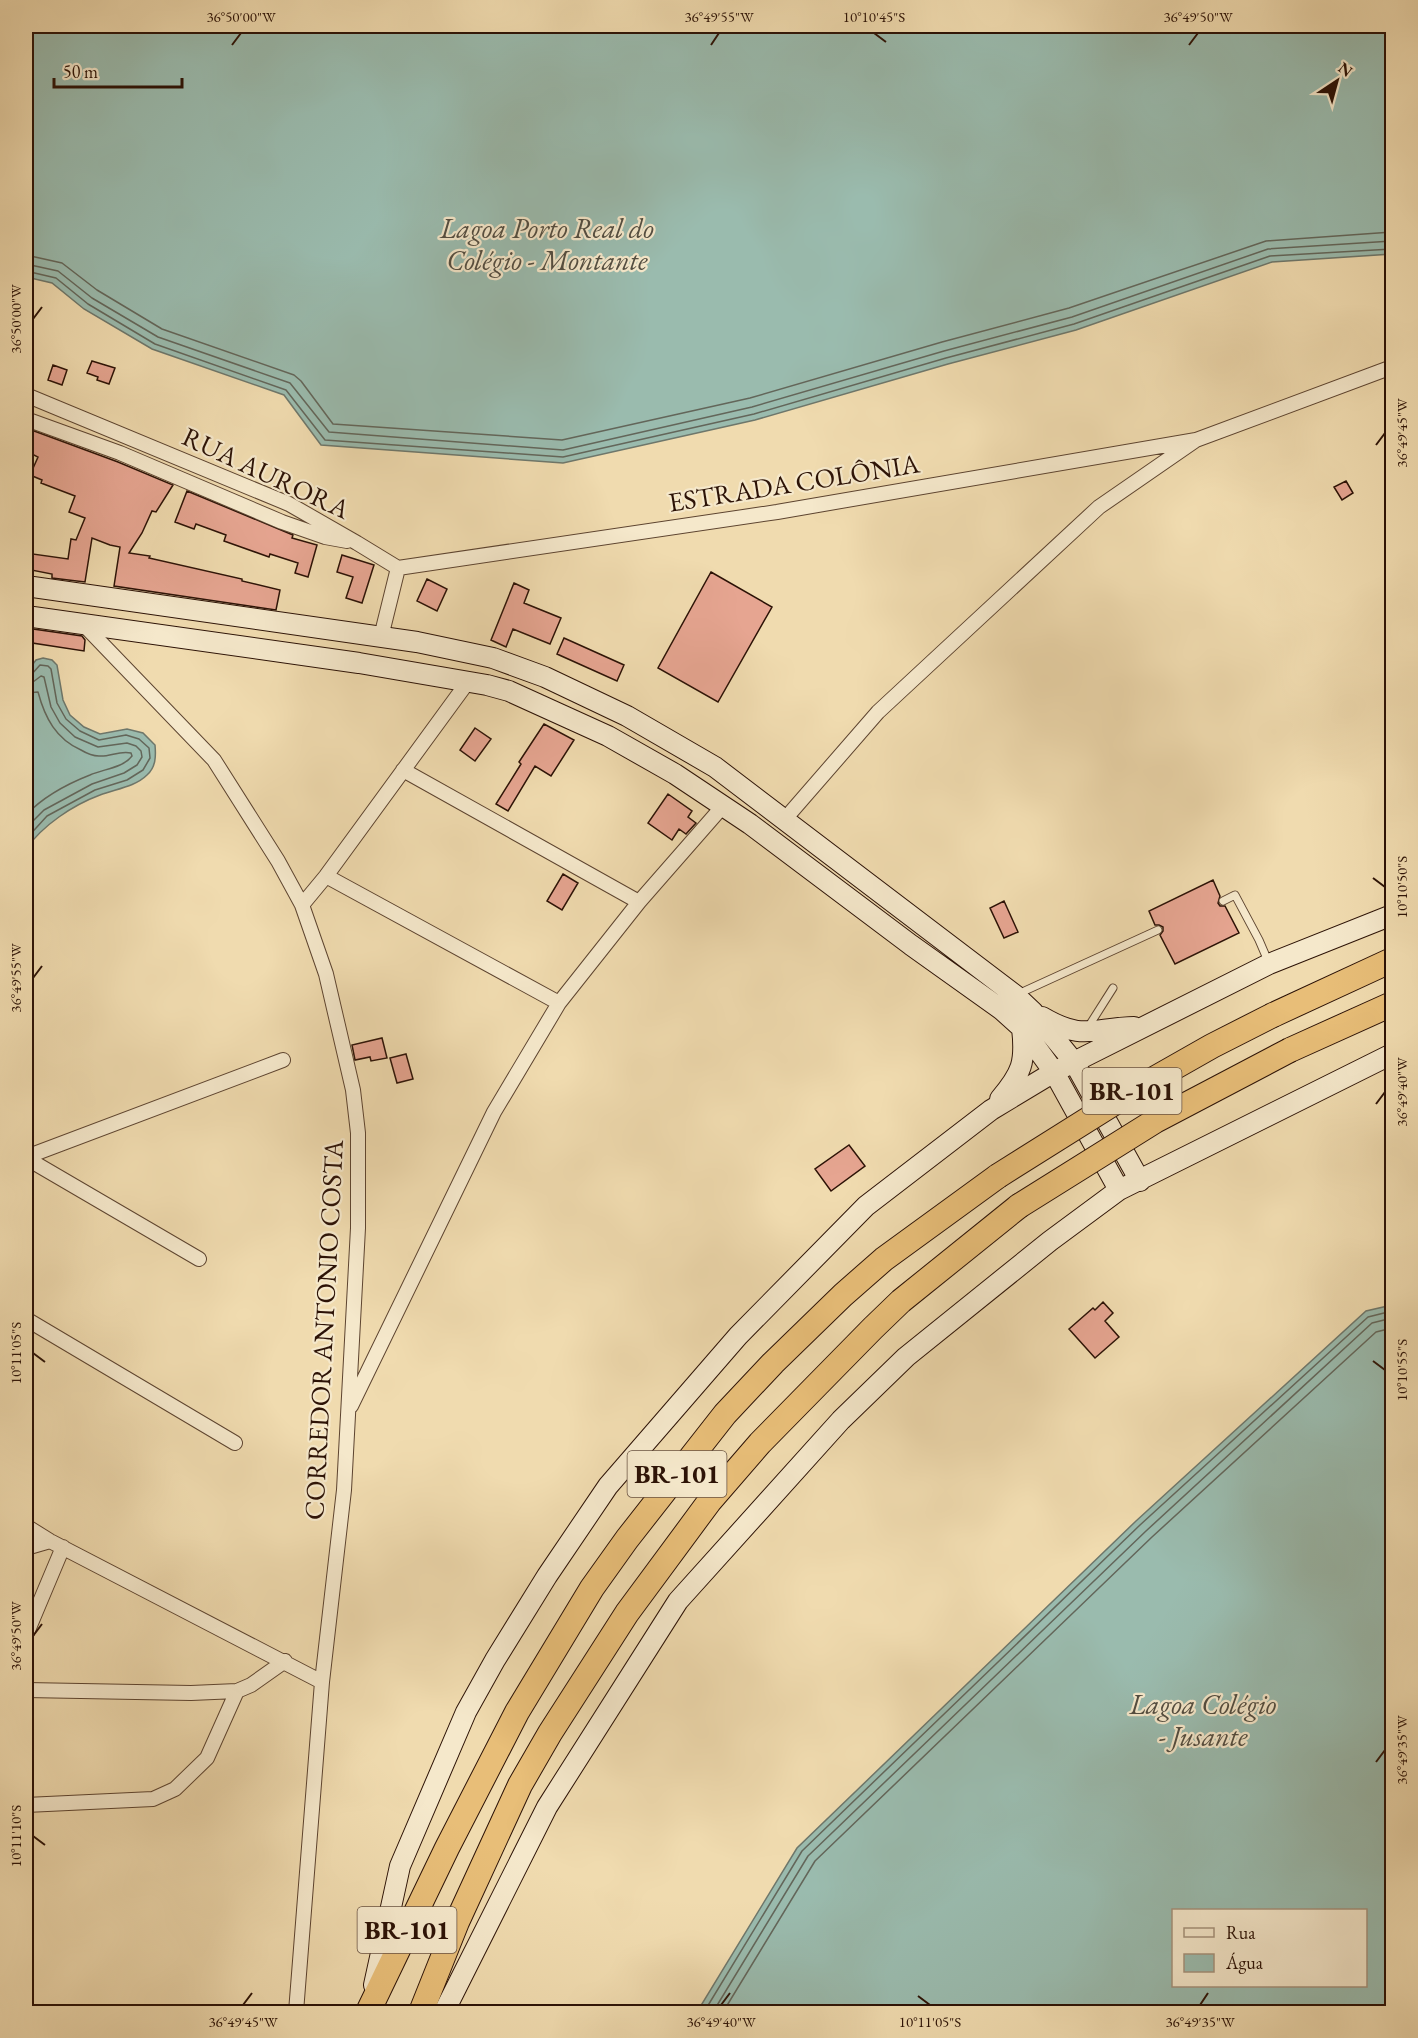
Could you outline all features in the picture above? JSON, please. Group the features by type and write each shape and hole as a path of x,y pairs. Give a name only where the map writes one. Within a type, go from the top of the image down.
{"highway":[{"name":"BR-101","path":"369,2010 447,1848 517,1712 592,1588 627,1539 725,1414 773,1363 884,1259 998,1176 1138,1088 1212,1046 1392,960"},
{"name":"BR-101","path":"421,2013 457,1922 486,1858 520,1785 550,1732 627,1614 709,1502 760,1443 901,1301 1019,1206 1155,1121 1290,1050 1392,1004"}],"main road":[{"path":"26,586 417,642 493,658 545,677 627,716 715,766 785,819 1028,1020 1074,1062 1140,1181"},
{"path":"26,616 359,663 509,691 608,736 675,774 723,806 911,945 1009,1003"},
{"path":"487,686 493,658"},
{"name":"BR-101","path":"369,2010 400,1866 466,1712 547,1576 608,1486 738,1336 866,1206 991,1110 1054,1072 1269,964 1392,915"},
{"path":"1028,1020 1084,1033 1121,1027 1146,1026"},
{"path":"1028,1020 1119,1190"},
{"path":"991,1110 1019,1075 1028,1020"},
{"path":"444,2013 547,1807 678,1601 841,1420 906,1357 1050,1241 1119,1190 1392,1054"}],"street":[{"path":"785,819 878,712 1099,507 1196,440 1392,368"},
{"name":"RUA AURORA","path":"26,395 289,504 357,543"},
{"name":"RUA AURORA","path":"26,419 120,453 282,522 325,537 357,543"},
{"name":"ESTRADA COLÔNIA","path":"398,568 777,512 1196,440"},
{"path":"357,543 398,568 381,637"},
{"name":"CORREDOR ANTONIO COSTA","path":"83,624 214,760 278,861 302,905 326,974 353,1090 358,1133 358,1228 343,1502 322,1682 296,2013"},
{"path":"302,905 326,876 467,683"},
{"path":"403,770 639,902"},
{"path":"348,1413 494,1112 559,1003 639,902 723,806"},
{"path":"326,876 559,1003"},
{"path":"26,1157 283,1060"},
{"path":"1342,1080 1377,1068 1392,1067"},
{"path":"26,1157 198,1259"},
{"path":"26,1319 235,1443"},
{"path":"26,1526 322,1682"},
{"path":"26,1548 57,1544"},
{"path":"26,1635 57,1544"},
{"path":"26,1690 191,1693 237,1691 251,1685 285,1662"},
{"path":"26,1805 153,1799 175,1789 207,1758 237,1691"}],"lane":[{"path":"1223,901 1235,895 1269,964"},
{"path":"1009,1003 1158,930"},
{"path":"1084,1033 1113,988"}],"water":[{"name":"Lagoa Porto Real do Colégio - Montante","path":"26,26 1392,26 1392,254 1272,262 1076,330 948,364 755,420 563,463 321,445 284,395 152,349 84,309 52,283 26,277"},
{"path":"43,658 52,660 57,665 63,700 70,715 84,727 100,734 127,729 143,733 155,745 155,757 154,765 142,779 90,799 69,810 41,832 26,849 26,673 36,660"},
{"name":"Lagoa Colégio - Jusante","path":"1392,1305 1392,2012 697,2012 797,1848 1136,1521 1366,1311"}],"building":[{"path":"92,361 115,368 109,384 87,373"},
{"path":"53,365 67,370 62,385 48,380"},
{"path":"26,428 173,485 156,512 152,511 129,553 150,556 149,558 280,590 276,610 114,586 120,547 92,538 85,582 52,578 52,574 26,569 26,553 68,559 71,539 76,540 85,518 69,512 75,496 41,483 42,480 30,475 38,457 26,451"},
{"path":"1346,481 1353,493 1342,500 1334,487"},
{"path":"187,491 293,535 292,538 317,545 308,577 295,573 298,563 270,554 269,557 224,541 226,535 196,524 194,529 175,522"},
{"path":"342,555 374,565 362,603 346,598 353,577 337,572"},
{"path":"711,572 772,607 718,702 658,668"},
{"path":"427,579 447,589 437,611 417,601"},
{"path":"514,583 529,590 524,603 561,618 550,644 513,629 506,647 491,640"},
{"path":"26,628 82,636 85,640 84,651 26,642"},
{"path":"564,638 624,665 617,681 557,654"},
{"path":"544,724 574,740 551,776 535,766 508,811 496,804 521,764 519,762"},
{"path":"475,728 491,739 475,761 460,750"},
{"path":"668,794 692,811 688,817 696,823 686,834 679,829 672,840 648,823"},
{"path":"563,874 578,883 562,910 547,901"},
{"path":"1213,880 1220,896 1218,903 1220,906 1225,906 1239,933 1175,964 1160,935 1163,927 1155,925 1149,911"},
{"path":"1004,901 1018,932 1004,938 990,908"},
{"path":"382,1038 387,1058 371,1061 370,1057 355,1060 352,1045"},
{"path":"406,1054 413,1079 397,1083 390,1058"},
{"path":"849,1145 865,1166 831,1191 815,1169"},
{"path":"1103,1302 1113,1313 1105,1321 1119,1337 1095,1358 1069,1329"}]}
